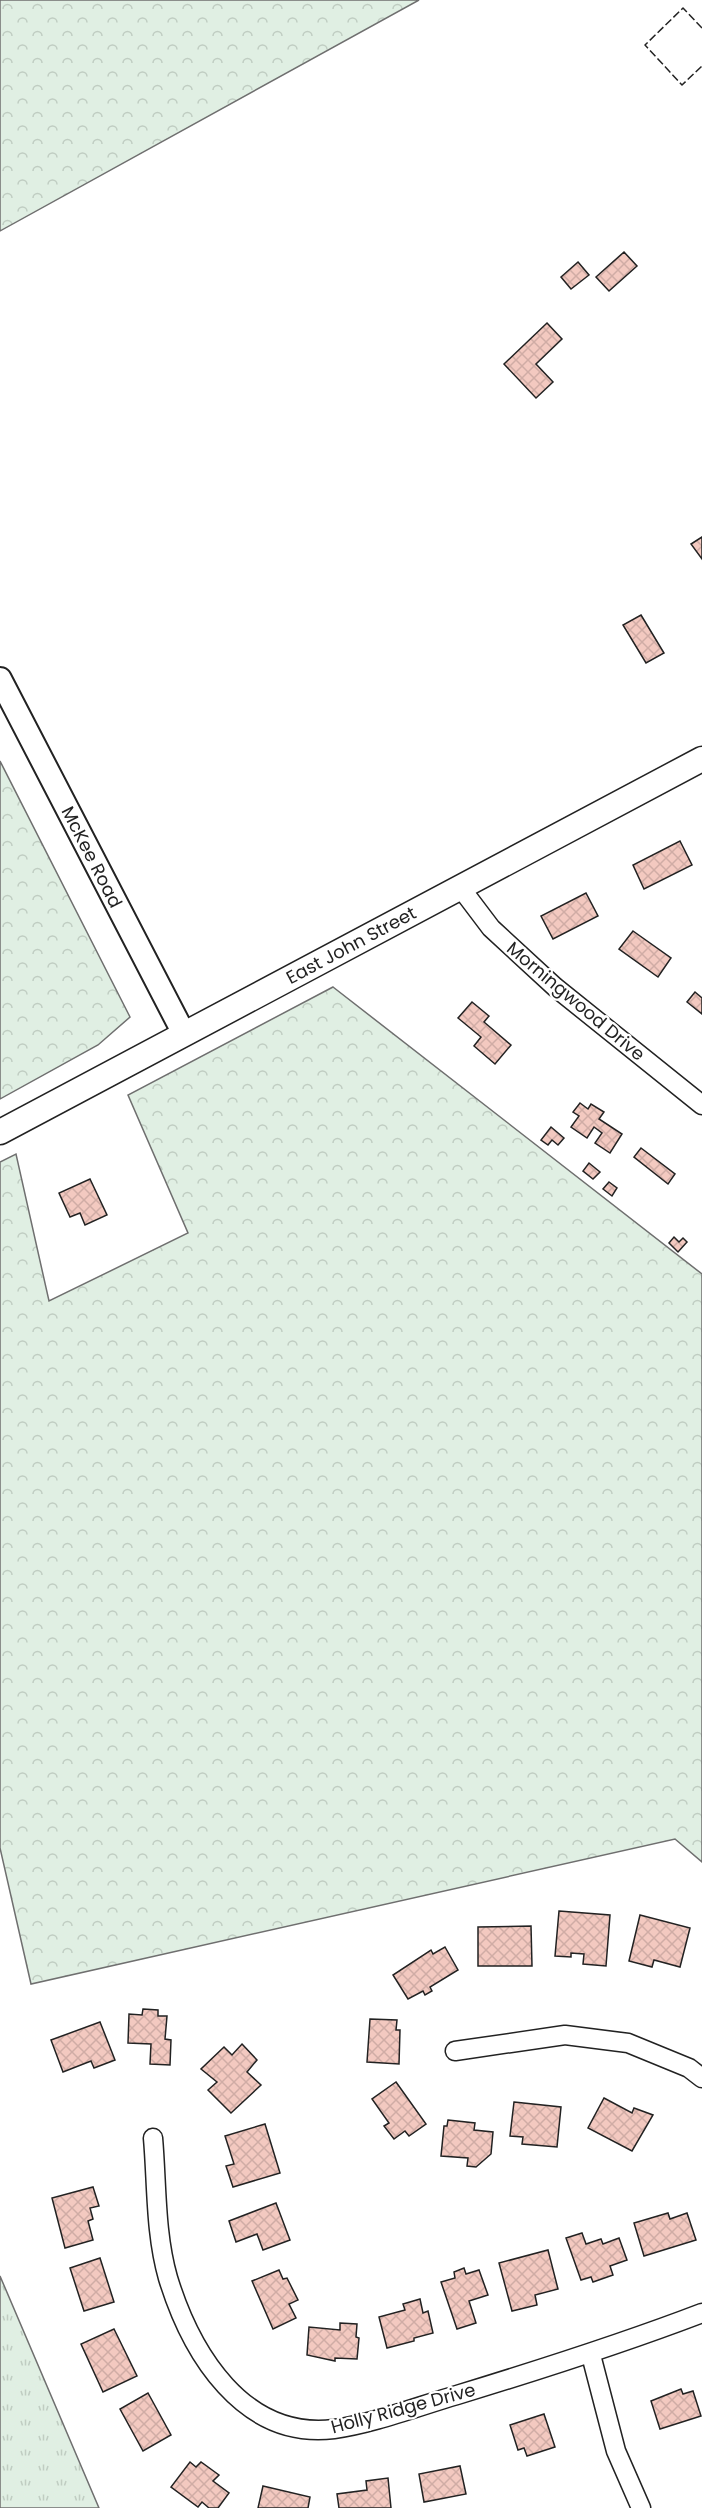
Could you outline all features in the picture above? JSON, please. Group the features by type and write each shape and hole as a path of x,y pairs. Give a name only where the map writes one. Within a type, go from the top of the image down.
{"main road":[{"name":"East John Street","path":"0,1132 702,759"}],"street":[{"name":"McKee Road","path":"0,679 184,1034"},
{"name":"Morningwood Drive","path":"460,887 491,928 555,987 702,1105"},
{"path":"455,2051 565,2035 628,2043 689,2068 702,2078"},
{"name":"Holly Ridge Drive","path":"153,2138 159,2225 168,2277 189,2328 212,2373 246,2407 270,2420 295,2428 333,2429 394,2414 591,2355 702,2313"},
{"path":"591,2355 616,2451 641,2508"}],"green space":[{"path":"0,0 419,0 0,231"},
{"path":"0,761 130,1017 98,1045 0,1099"},
{"path":"333,987 702,1274 702,1862 675,1839 31,1984 0,1848 0,1162 16,1154 49,1301 188,1233 128,1095"},
{"path":"0,2276 99,2508 0,2508"}],"building":[{"path":"624,252 637,266 609,291 596,277"},
{"path":"578,262 589,275 571,289 561,277"},
{"path":"547,323 562,339 536,364 553,382 536,398 504,364"},
{"path":"702,537 702,559 691,544"},
{"path":"641,615 664,653 646,663 623,625"},
{"path":"680,841 692,865 644,889 633,865"},
{"path":"586,893 598,916 553,939 541,916"},
{"path":"633,931 671,958 658,977 619,949"},
{"path":"695,992 702,998 702,1014 687,1002"},
{"path":"472,1002 489,1016 484,1022 511,1045 495,1064 474,1046 481,1037 458,1018"},
{"path":"580,1103 588,1109 591,1104 604,1112 599,1119 622,1134 610,1153 595,1143 602,1133 594,1127 587,1138 571,1127 579,1116 573,1112"},
{"path":"551,1127 564,1138 558,1145 552,1140 548,1145 541,1140"},
{"path":"641,1148 675,1174 668,1184 634,1157"},
{"path":"589,1163 600,1172 593,1179 583,1171"},
{"path":"90,1179 107,1215 85,1225 80,1213 70,1217 59,1193"},
{"path":"609,1182 617,1188 612,1196 603,1189"},
{"path":"674,1237 679,1242 683,1238 687,1242 678,1252 669,1243"},
{"path":"559,1911 610,1915 606,1966 583,1964 584,1954 571,1953 571,1957 555,1956"},
{"path":"640,1915 690,1928 680,1967 654,1960 652,1967 629,1961"},
{"path":"531,1926 532,1966 478,1966 478,1927"},
{"path":"445,1947 458,1970 430,1987 432,1991 425,1995 423,1991 408,1999 393,1975 431,1950 433,1954"},
{"path":"143,2009 158,2010 158,2016 167,2016 165,2039 171,2040 170,2065 150,2064 151,2044 128,2043 129,2014 142,2015"},
{"path":"370,2019 397,2020 396,2030 400,2030 399,2064 367,2062"},
{"path":"100,2022 115,2060 94,2068 91,2061 63,2072 51,2040"},
{"path":"242,2044 257,2060 247,2072 261,2085 231,2113 208,2090 217,2082 201,2069 224,2047 232,2055"},
{"path":"396,2082 426,2124 409,2136 405,2131 394,2139 384,2126 389,2123 372,2099"},
{"path":"604,2098 632,2113 634,2108 653,2115 632,2151 588,2128"},
{"path":"514,2102 561,2107 557,2147 522,2144 523,2137 510,2136"},
{"path":"448,2120 475,2123 474,2130 493,2132 491,2154 476,2167 467,2166 468,2158 441,2156 444,2126 447,2126"},
{"path":"265,2124 280,2173 233,2187 226,2166 234,2164 225,2136"},
{"path":"93,2187 99,2206 90,2208 93,2219 88,2221 93,2240 65,2248 52,2198"},
{"path":"276,2203 290,2240 263,2250 257,2234 236,2242 229,2221"},
{"path":"668,2213 670,2219 687,2213 696,2240 644,2256 634,2223"},
{"path":"582,2233 586,2244 601,2239 603,2244 619,2238 627,2260 610,2266 613,2275 593,2282 591,2277 581,2280 566,2238"},
{"path":"548,2250 558,2289 535,2295 537,2305 512,2311 499,2263"},
{"path":"100,2258 114,2302 84,2311 70,2268"},
{"path":"464,2268 466,2274 479,2270 488,2295 469,2301 476,2323 457,2329 441,2282 455,2278 454,2272"},
{"path":"279,2270 283,2279 287,2278 298,2300 289,2304 296,2318 273,2329 252,2281"},
{"path":"420,2299 423,2313 428,2311 433,2333 387,2348 379,2317 405,2310 403,2304"},
{"path":"340,2323 357,2324 356,2337 359,2338 357,2359 335,2358 335,2361 307,2355 309,2327 340,2330"},
{"path":"114,2329 137,2376 103,2392 81,2344"},
{"path":"681,2389 683,2394 693,2391 701,2416 660,2429 651,2401"},
{"path":"148,2393 171,2435 143,2451 120,2409"},
{"path":"544,2414 555,2447 527,2456 524,2448 518,2450 510,2425"},
{"path":"190,2462 196,2467 201,2462 219,2475 213,2481 229,2493 218,2508 209,2508 202,2502 198,2507 171,2487"},
{"path":"460,2466 466,2494 424,2502 419,2474"},
{"path":"388,2478 391,2508 339,2508 337,2494 367,2490 366,2481"},
{"path":"263,2486 310,2497 308,2508 258,2508"}],"fence":[{"path":"702,28 683,8 645,45 682,85 702,66"}]}
